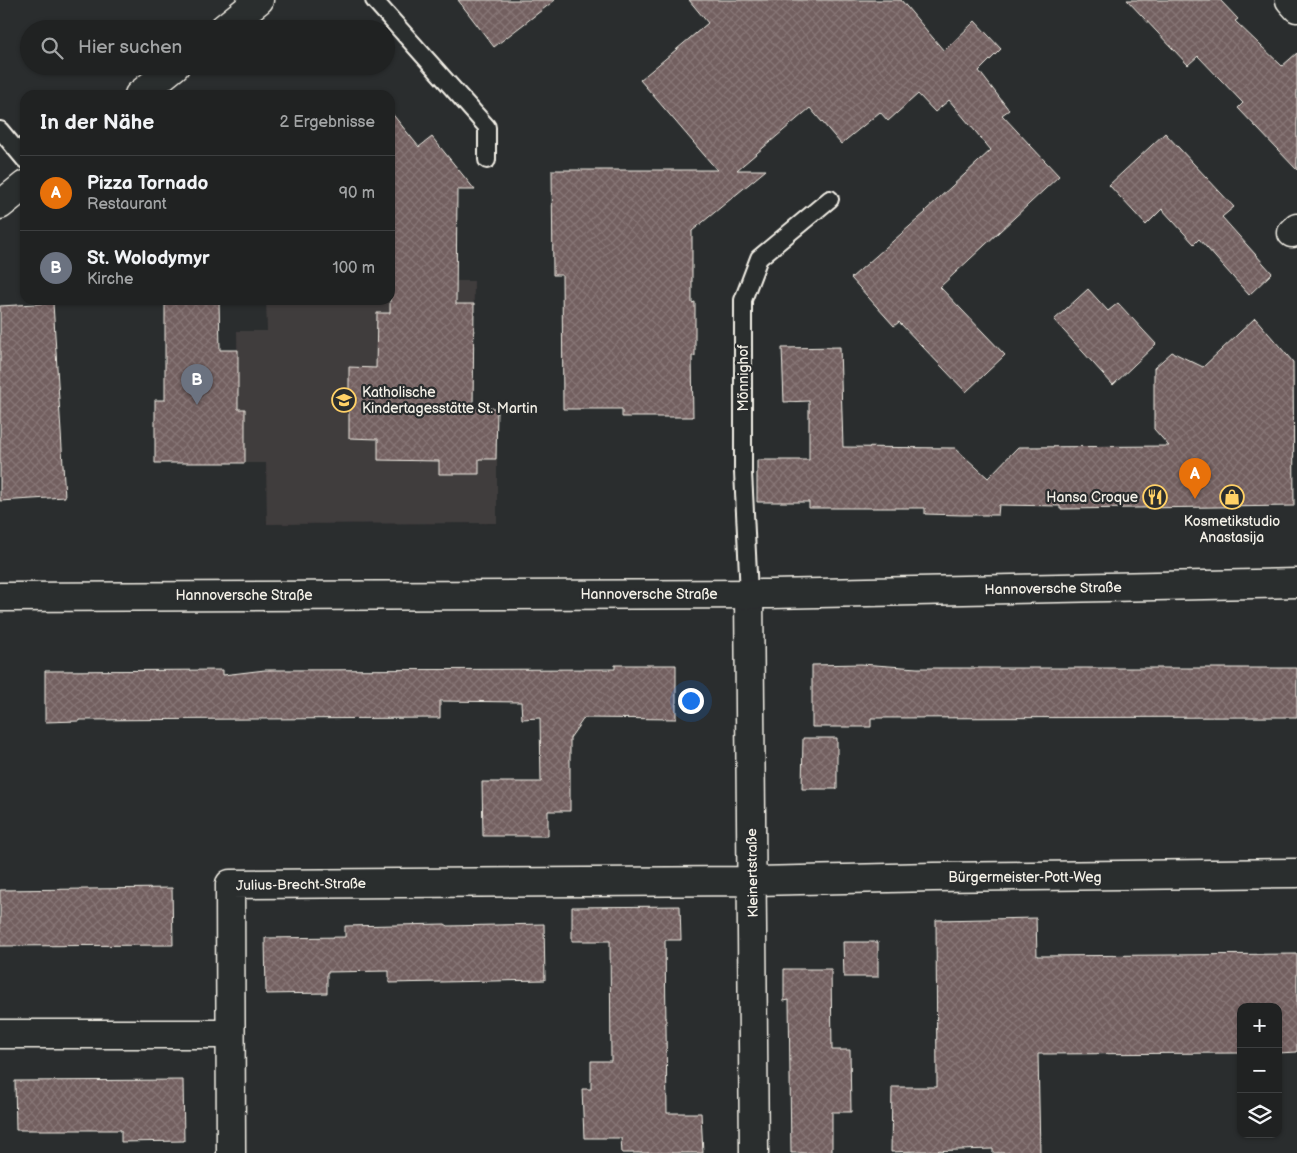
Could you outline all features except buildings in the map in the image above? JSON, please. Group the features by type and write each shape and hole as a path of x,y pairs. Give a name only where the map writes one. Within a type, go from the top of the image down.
{"street":[{"path":"234,20 259,0"},
{"path":"1290,0 1297,8"},
{"path":"145,90 164,75"},
{"path":"0,206 20,189"},
{"name":"Hannoversche Straße","path":"0,597 749,594 1297,583"},
{"name":"Kleinertstraße","path":"749,594 754,1153"},
{"name":"Bürgermeister-Pott-Weg","path":"753,882 934,877 1297,873"},
{"name":"Julius-Brecht-Straße","path":"230,1034 230,884 753,882"},
{"path":"0,1034 230,1034 231,1153"}],"lane":[{"path":"374,0 392,20"},
{"path":"395,23 487,126 487,160"},
{"path":"0,130 20,154"},
{"name":"Mönnighof","path":"749,594 743,472 743,300 759,258 830,199"}],"shaded area":[{"name":"Katholische Kindertagesstätte St. Martin","path":"395,281 474,281 473,376 458,376 458,408 497,408 497,523 267,524 266,463 245,463 245,409 238,409 237,331 267,331 266,305 395,305"}],"place":[{"name":"Katholische Kindertagesstätte St. Martin","path":"344,400"},
{"name":"St. Wolodymyr","path":"197,405"},
{"name":"Hansa Croque","path":"1155,497"},
{"name":"Kosmetikstudio Anastasija","path":"1232,497"},
{"name":"Pizza Tornado","path":"1195,499"}]}
